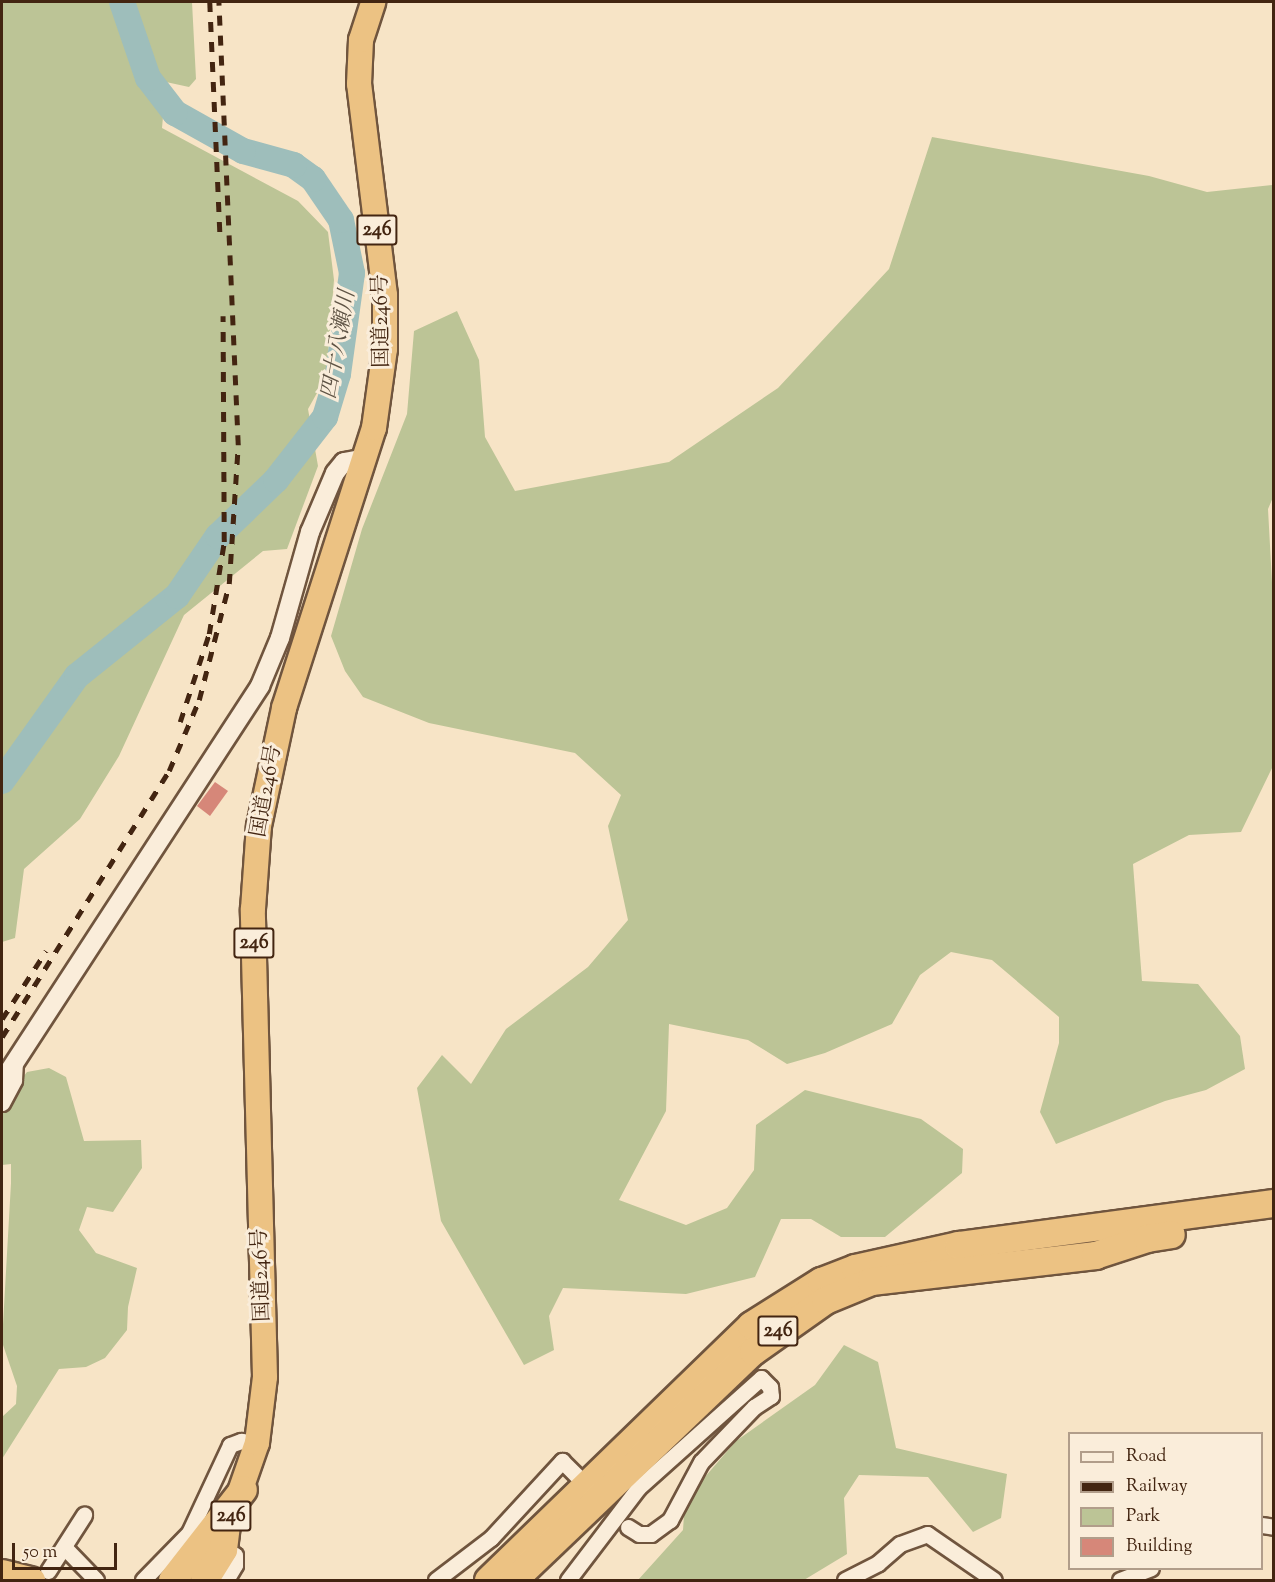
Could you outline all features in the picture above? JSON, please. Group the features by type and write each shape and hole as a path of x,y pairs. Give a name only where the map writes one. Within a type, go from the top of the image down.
{"highway":[{"name":"国道246号","path":"188,1581 225,1537 257,1443 265,1377 253,909 259,826 284,708 366,458 382,385 385,295 359,84 362,40 373,2"},
{"path":"488,1581 751,1325 821,1281 855,1268 958,1245 1274,1203"},
{"name":"246","path":"584,1489 753,1351 825,1300 871,1281 1095,1255 1147,1238 1274,1220"},
{"path":"172,1581 243,1489"},
{"path":"467,1581 584,1489"},
{"path":"513,1581 584,1489"},
{"path":"534,1581 584,1489"},
{"path":"204,1581 225,1537"},
{"path":"2,1573 40,1576"}],"street":[{"path":"2,1083 260,686 280,638 310,532 334,473 344,462 366,458"},
{"path":"2,1103 14,1080 15,1061"},
{"path":"568,1581 638,1488 761,1378 770,1387 771,1395 764,1403 754,1407 701,1462 670,1520 651,1534 639,1534 628,1527"},
{"path":"142,1581 189,1533 230,1445 241,1441 257,1443"},
{"path":"436,1581 491,1538 562,1461 584,1489"},
{"path":"40,1576 66,1549 84,1515"},
{"path":"845,1581 878,1563 900,1544 927,1534 994,1581"},
{"path":"225,1537 235,1555 235,1565 226,1581"},
{"path":"66,1549 96,1581"},
{"path":"1120,1581 1149,1570"}],"green space":[{"path":"2,2 192,2 196,79 189,87 166,82 162,128 298,201 328,232 334,280 326,377 308,409 318,466 287,549 263,551 184,615 119,756 80,819 24,869 15,938 2,942"},
{"path":"932,137 1149,176 1207,192 1273,185 1274,495 1268,509 1274,619 1273,766 1241,832 1189,835 1133,864 1142,981 1198,984 1240,1036 1245,1069 1206,1090 1165,1101 1056,1144 1040,1112 1059,1043 1059,1017 992,960 951,952 920,975 892,1024 825,1053 787,1064 748,1040 669,1024 666,1111 619,1200 686,1225 727,1208 754,1170 756,1125 805,1090 921,1119 963,1149 962,1173 885,1237 841,1237 811,1219 781,1219 755,1277 686,1294 563,1288 549,1316 554,1350 524,1365 441,1221 417,1088 442,1055 471,1084 506,1029 588,967 628,920 608,826 621,795 575,753 429,723 363,697 345,671 331,636 362,529 407,414 414,331 457,311 479,360 485,437 515,491 669,462 778,388 889,269"},
{"path":"49,1068 66,1077 84,1141 141,1140 142,1168 113,1212 87,1207 79,1230 96,1253 137,1268 128,1307 127,1330 105,1358 86,1367 59,1369 2,1459 2,1417 16,1404 17,1386 2,1342 11,1164 2,1165 2,1104 27,1072"},
{"path":"844,1345 878,1362 896,1448 1007,1474 1001,1518 973,1532 928,1477 859,1475 844,1498 847,1554 804,1580 638,1580 683,1530 685,1500 736,1441 815,1385"}],"building":[{"path":"215,782 228,791 210,816 197,806"}],"waterway":[{"name":"四十八瀬川","path":"2,781 77,676 177,596 218,536 276,480 325,417 338,374 352,273 341,220 313,179 294,165 243,151 175,113 148,78 122,2"}],"railway":[{"path":"210,2 220,232"},
{"path":"2,1037 169,771 199,700 229,584 238,445 219,2"},
{"path":"180,722 209,634 224,542 223,316"},
{"path":"2,1019 46,951"}]}
